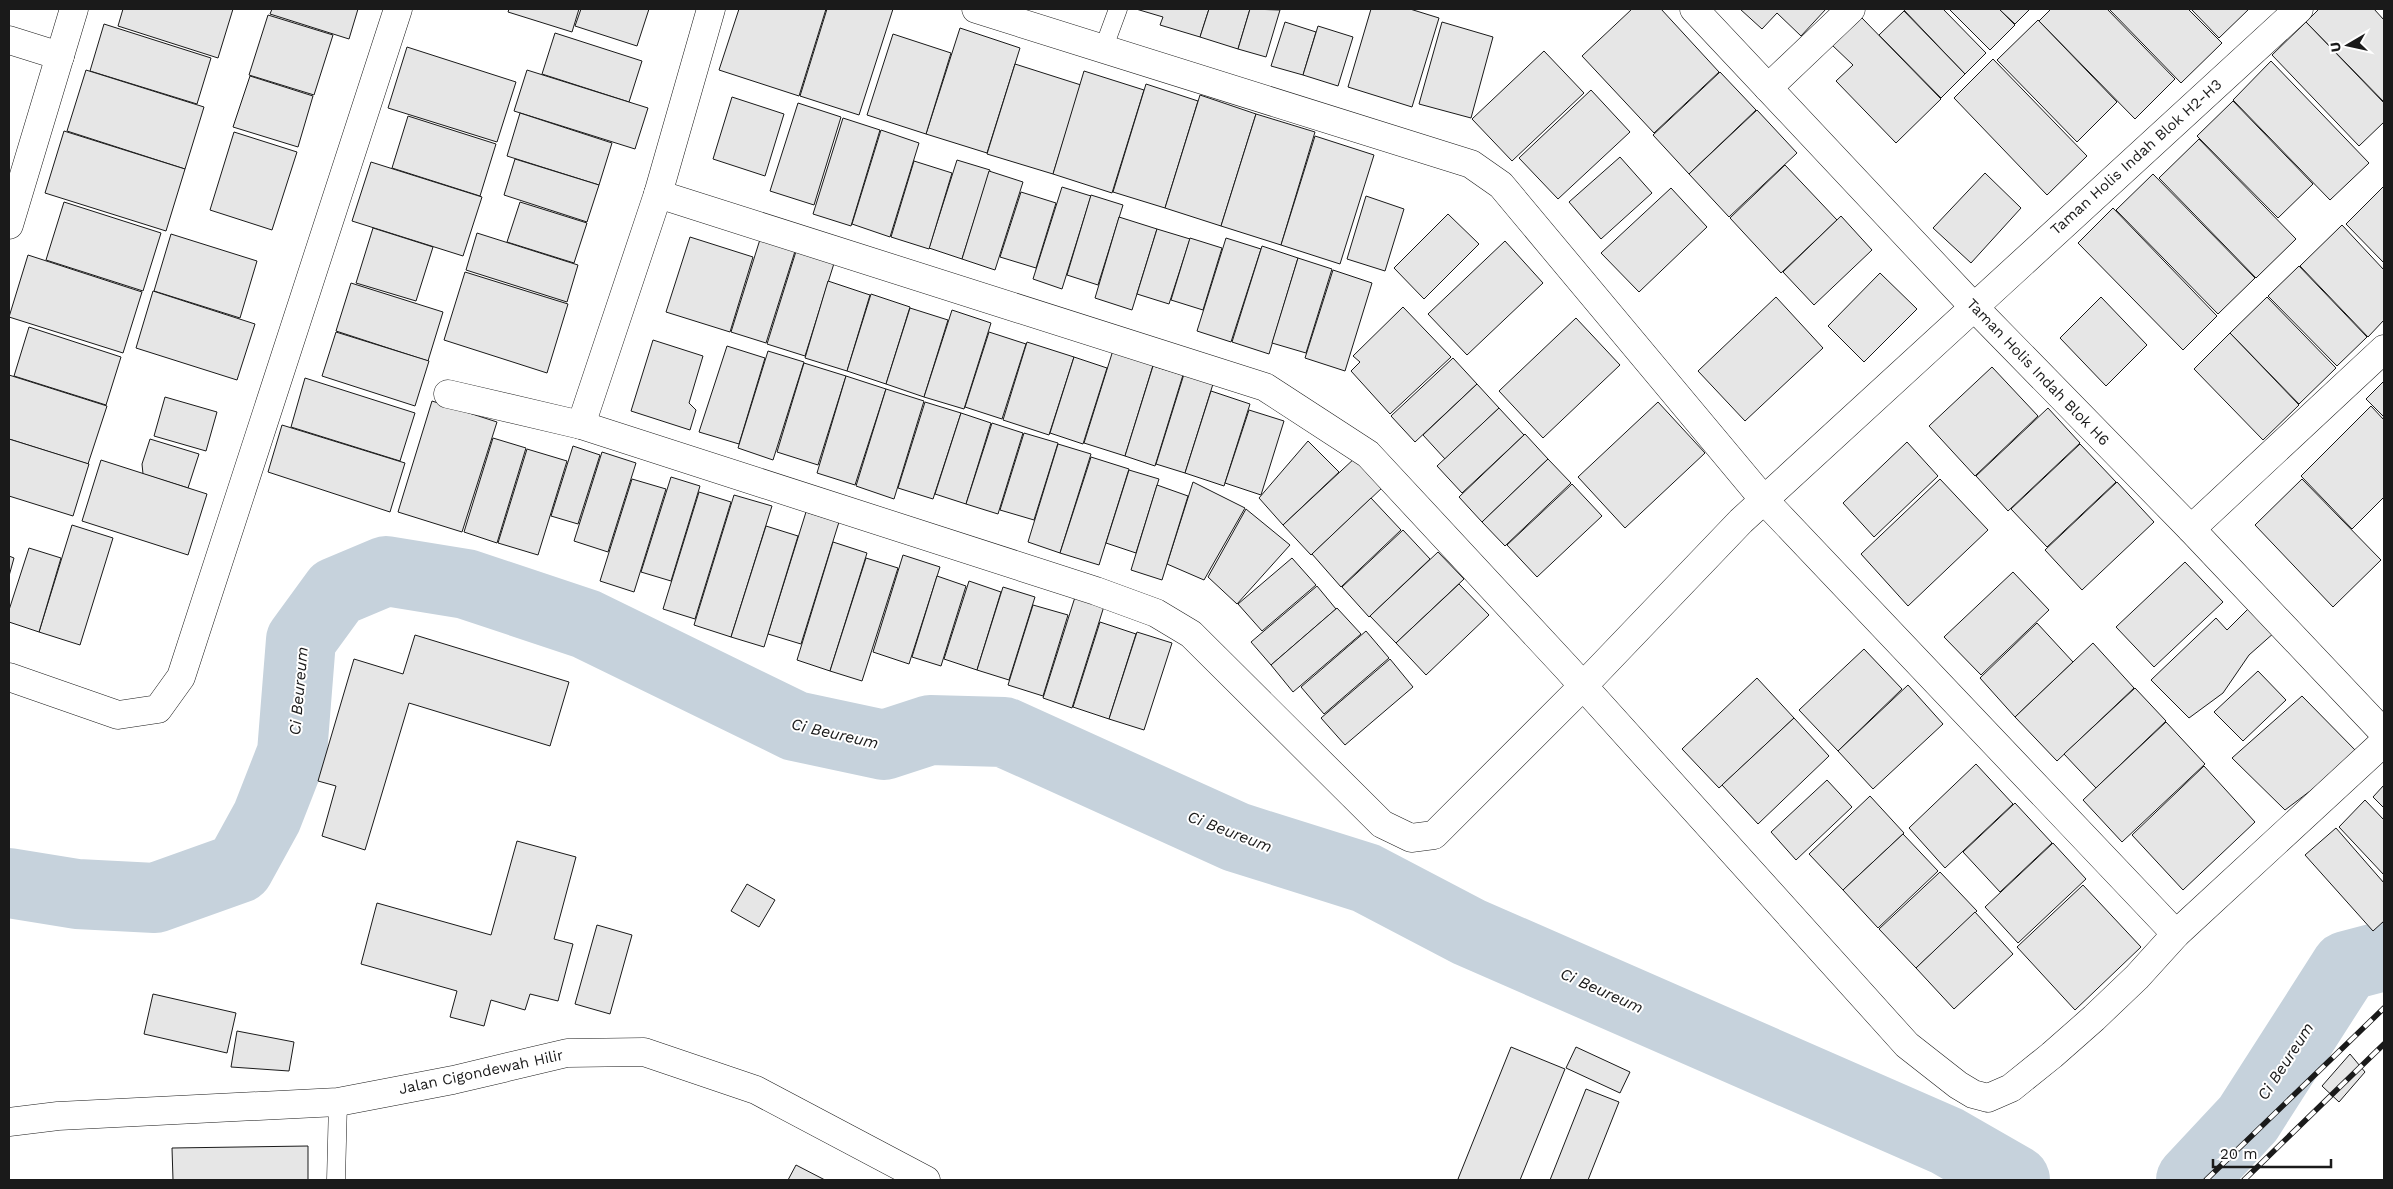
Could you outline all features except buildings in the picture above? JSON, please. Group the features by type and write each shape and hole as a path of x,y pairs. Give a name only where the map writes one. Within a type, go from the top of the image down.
{"street":[{"path":"9,225 74,9"},
{"path":"9,677 118,715 158,709 182,677 398,9"},
{"path":"581,425 658,194 711,9"},
{"path":"976,9 1471,164 1501,185 1765,501 2176,934"},
{"name":"Taman Holis Indah Blok H6","path":"1694,9 1973,306 2191,529 2384,733"},
{"path":"1768,88 1851,9"},
{"name":"Taman Holis Indah Blok H2-H3","path":"448,394 581,425 1096,591 1156,613 1191,634 1382,824 1411,838 1434,835 1583,686 1741,521 1765,501 1973,306 2298,9"},
{"path":"9,40 60,56"},
{"path":"658,194 1265,387 1368,454 1583,686 1907,1045 1958,1085 1973,1094 1988,1098 2011,1088 2052,1056 2137,978 2176,934 2384,742"},
{"path":"2191,529 2384,349"},
{"name":"Jalan Cigondewah Hilir","path":"9,1122 58,1116 338,1102 453,1080 567,1053 644,1052 756,1090 926,1180"}],"lane":[{"path":"1104,48 1118,9"},
{"path":"336,1180 338,1102"}],"waterway":[{"name":"Ci Beureum","path":"9,883 77,894 155,898 239,868 267,817 292,753 301,640 336,592 386,571 466,584 586,624 795,726 884,745 930,730 1004,732 1236,837 1366,878 1469,932 1947,1141 2015,1180"},
{"name":"Ci Beureum","path":"2191,1180 2248,1119 2346,966 2384,956"}],"railway":[{"path":"2206,1180 2384,1008"},
{"path":"2244,1180 2384,1044"}]}
